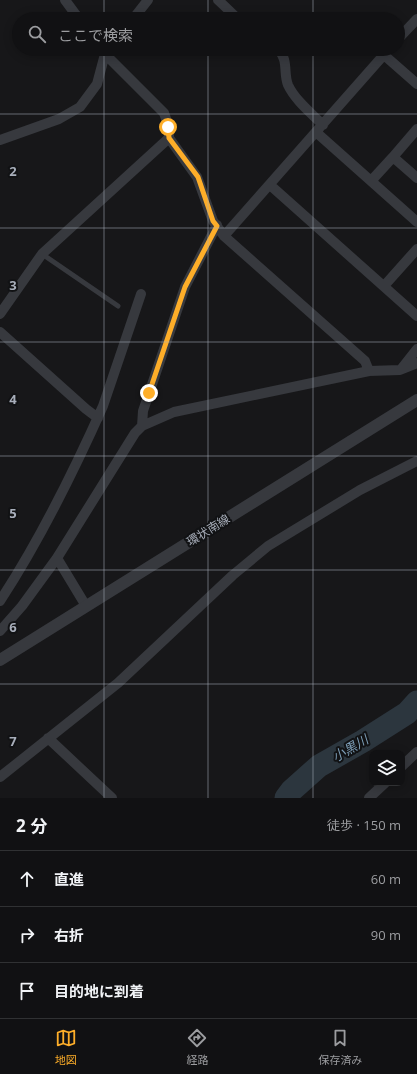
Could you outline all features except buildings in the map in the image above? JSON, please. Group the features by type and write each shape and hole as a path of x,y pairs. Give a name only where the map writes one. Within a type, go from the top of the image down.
{"street":[{"path":"65,0 74,12"},
{"path":"139,12 148,0"},
{"path":"218,0 231,12"},
{"path":"405,32 417,19"},
{"path":"0,140 59,119 80,107 98,84 104,56"},
{"path":"110,56 164,114 168,127 169,138 198,177 213,221 224,236 365,361 369,371"},
{"path":"283,56 286,63 287,82 293,94 320,129 371,181 417,222"},
{"path":"224,236 320,129 383,56"},
{"path":"390,56 417,84"},
{"path":"371,181 417,128"},
{"path":"0,314 42,254 169,138"},
{"path":"393,156 417,178"},
{"path":"270,185 417,316"},
{"path":"142,426 143,412 185,287 217,226"},
{"path":"384,286 417,249"},
{"path":"0,601 19,572 65,486 98,418 141,294"},
{"path":"0,332 86,410 98,418"},
{"path":"400,370 417,349"},
{"path":"0,631 22,606 57,558 135,433 142,426 174,412 369,371 400,370 417,363"},
{"name":"環状南線","path":"0,660 417,400"},
{"path":"0,777 118,683 233,575 268,546 360,490 417,461"},
{"path":"57,558 86,606"},
{"path":"48,738 112,798"},
{"path":"405,763 417,752"},
{"path":"369,798 382,786"}],"lane":[{"path":"42,254 118,306"}],"waterway":[{"name":"小黒川","path":"286,798 292,790 319,766 363,741 407,713 417,702"}],"route":[{"path":"149,393 185,287 217,226 213,221 198,177 169,138 168,127"}]}
